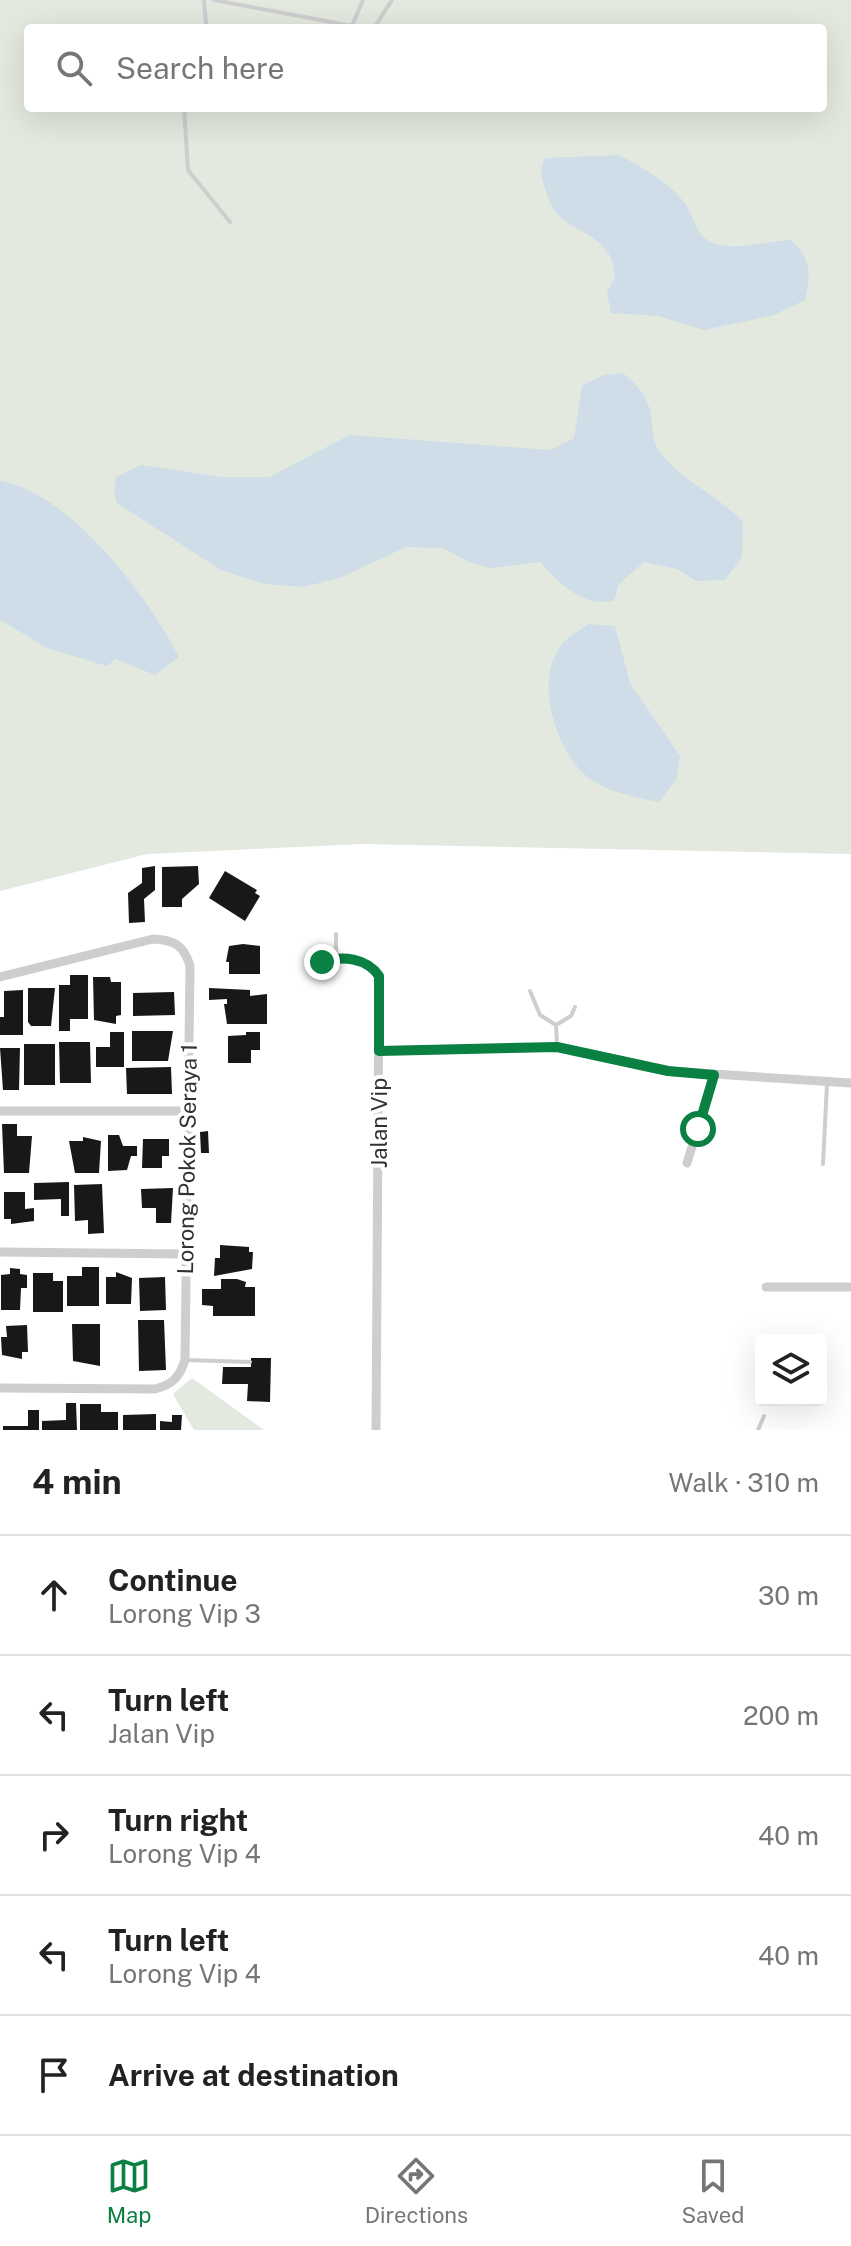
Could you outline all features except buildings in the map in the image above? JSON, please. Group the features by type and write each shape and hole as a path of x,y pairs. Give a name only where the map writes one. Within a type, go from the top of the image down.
{"street":[{"name":"Lorong Pokok Seraya 1","path":"0,977 153,939 178,944 186,952 190,966 185,1360"},
{"path":"322,962 336,957 372,966 379,976 379,1051"},
{"name":"Jalan Vip","path":"376,1430 379,1051 557,1047 668,1071 827,1084 851,1083"},
{"path":"687,1163 714,1075"},
{"path":"0,1111 187,1111"},
{"path":"0,1252 185,1254"},
{"path":"766,1287 851,1287"},
{"path":"0,1388 155,1389 180,1376 185,1360"}],"lane":[{"path":"204,0 207,24"},
{"path":"214,0 336,24"},
{"path":"352,24 363,0"},
{"path":"377,24 392,0"},
{"path":"184,112 188,170 230,222"},
{"path":"336,934 336,957"},
{"path":"530,991 540,1015 556,1025"},
{"path":"556,1025 571,1016 575,1007"},
{"path":"556,1025 557,1047"},
{"path":"823,1164 827,1084"},
{"path":"185,1360 250,1362"},
{"path":"758,1430 764,1416"}],"shaded area":[{"path":"0,0 851,0 851,854 362,844 147,854 0,891"},
{"path":"619,155 670,187 684,202 701,235 711,242 740,246 791,240 798,246 808,267 805,300 774,315 704,330 658,316 611,313 607,293 615,277 610,255 599,243 557,213 550,203 542,169 545,158"},
{"path":"623,373 639,388 647,402 654,438 662,455 681,474 743,522 742,557 725,580 696,581 677,569 644,562 619,584 614,601 592,601 572,592 540,562 491,568 469,562 443,548 406,547 342,577 304,587 264,584 221,570 117,503 114,493 116,477 141,465 222,477 269,477 350,435 551,450 574,438 582,386 603,375"},
{"path":"0,481 27,489 79,526 128,578 179,657 155,675 116,659 107,666 49,649 0,620"},
{"path":"588,624 615,626 630,683 680,756 677,778 659,802 620,793 592,780 574,762 557,730 549,692 554,657 565,640"},
{"path":"192,1378 264,1430 194,1430 173,1394"}],"route":[{"path":"322,962 336,957 358,961 372,966 379,976 379,1051 557,1047 668,1071 714,1075 698,1129"}]}
